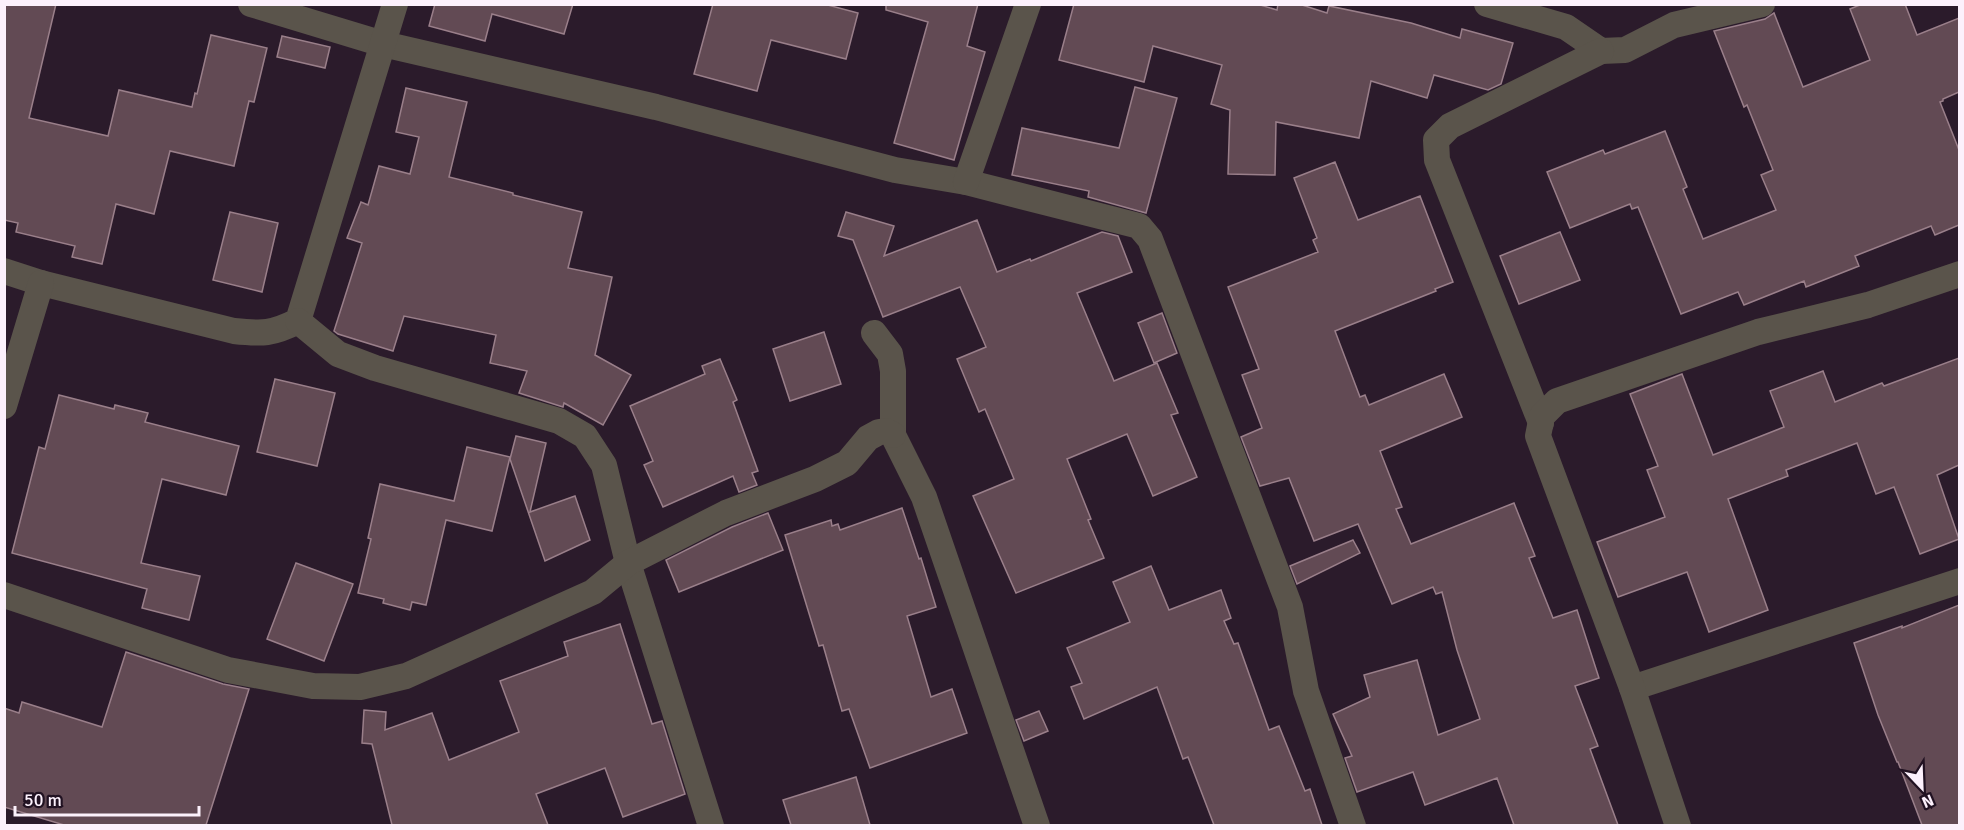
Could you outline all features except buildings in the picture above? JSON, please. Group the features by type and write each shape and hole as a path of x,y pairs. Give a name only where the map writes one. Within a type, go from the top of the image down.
{"street":[{"path":"251,4 383,44 656,107 895,170 966,182 1139,226 1150,239 1290,608 1306,691 1353,825"},
{"path":"4,271 41,283 234,331 258,334 276,332 298,321 395,4"},
{"path":"966,182 1028,4"},
{"path":"1487,4 1566,27 1601,51"},
{"path":"1541,423 1437,160 1437,140 1450,126 1601,51 1625,50 1674,25 1762,4"},
{"path":"1678,825 1632,688 1538,436 1542,416 1557,401 1758,332 1868,305 1959,274"},
{"path":"4,406 41,283"},
{"path":"298,321 338,354 375,368 559,421 585,436 604,465 628,563 711,825"},
{"path":"874,333 890,354 893,371 893,435 924,497 1037,825"},
{"path":"4,595 228,670 313,686 360,687 406,676 593,592 628,563 726,513 815,479 847,464 867,438 879,432 886,431 893,435"},
{"path":"1632,688 1959,581"}]}
